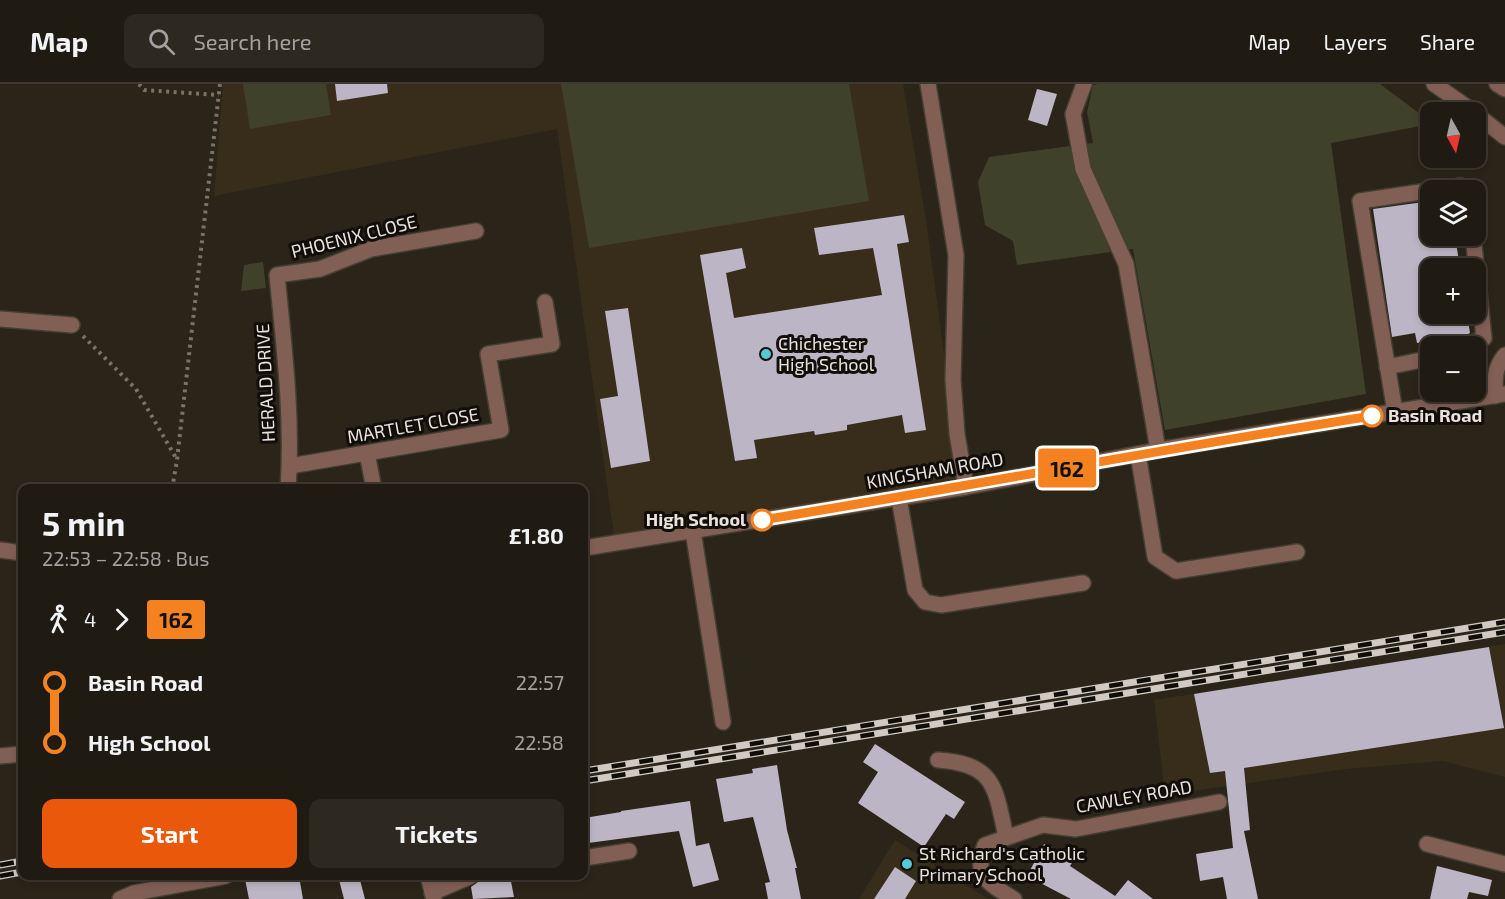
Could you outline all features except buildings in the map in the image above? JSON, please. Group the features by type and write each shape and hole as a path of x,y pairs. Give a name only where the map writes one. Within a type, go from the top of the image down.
{"street":[{"path":"928,84 956,255 953,380 957,434 966,487"},
{"path":"1084,84 1073,114 1083,169 1126,264 1158,450"},
{"path":"1434,84 1459,102"},
{"path":"1497,84 1505,89"},
{"path":"1486,122 1505,137"},
{"path":"1395,412 1360,201 1420,192"},
{"name":"PHOENIX CLOSE","path":"277,275 320,269 371,249 476,231"},
{"path":"1474,246 1484,336"},
{"name":"HERALD DRIVE","path":"277,275 286,371 290,466 288,484"},
{"name":"MARTLET CLOSE","path":"290,466 501,430 488,354 552,344 545,302"},
{"path":"0,319 72,325"},
{"path":"1500,395 1495,373 1498,363 1505,355"},
{"path":"1388,367 1420,360"},
{"name":"KINGSHAM ROAD","path":"588,547 966,487 1158,450 1500,395"},
{"path":"368,453 373,484"},
{"path":"1138,454 1155,557 1176,571 1297,552"},
{"path":"899,498 915,590 925,602 940,605 1083,583"},
{"path":"693,531 723,722"},
{"path":"0,550 18,552"},
{"path":"0,756 18,754"},
{"path":"938,760 969,764 987,778 997,796 1006,837"},
{"name":"CAWLEY ROAD","path":"1014,899 989,883 982,873 980,859 985,845 1043,825 1076,829 1219,802"},
{"path":"1427,844 1505,864"},
{"path":"588,857 629,851"},
{"path":"120,899 134,893 204,880"},
{"path":"429,880 433,896 463,880"}],"path":[{"path":"139,84 144,90 219,95"},
{"path":"173,484 220,84"},
{"path":"72,325 136,389 177,460"}],"shaded area":[{"name":"Chichester High School","path":"223,84 903,84 927,226 961,483 614,535 557,129 214,196"},
{"path":"1505,644 1505,777 1442,761 1346,769 1165,795 1154,700"},
{"name":"St Richard's Catholic Primary School","path":"895,840 971,888 988,899 859,899"}],"green space":[{"path":"243,84 326,84 331,115 250,129"},
{"path":"561,84 849,84 869,201 589,248"},
{"path":"1380,84 1420,114 1420,126 1331,143 1366,394 1165,430 1133,249 1017,265 1013,241 985,225 978,182 989,157 1093,143 1087,112 1093,85"},
{"path":"263,262 266,288 241,291 244,265"}],"railway":[{"path":"588,770 1505,622"},
{"path":"588,780 1505,632"},
{"path":"0,865 18,862"},
{"path":"0,876 18,873"}],"bus line":[{"name":"162","path":"762,520 966,487 1227,438 1372,416"}],"place":[{"name":"Chichester High School","path":"766,354"},
{"name":"Basin Road","path":"1372,416"},
{"name":"High School","path":"762,520"},
{"name":"St Richard's Catholic Primary School","path":"907,864"}]}
